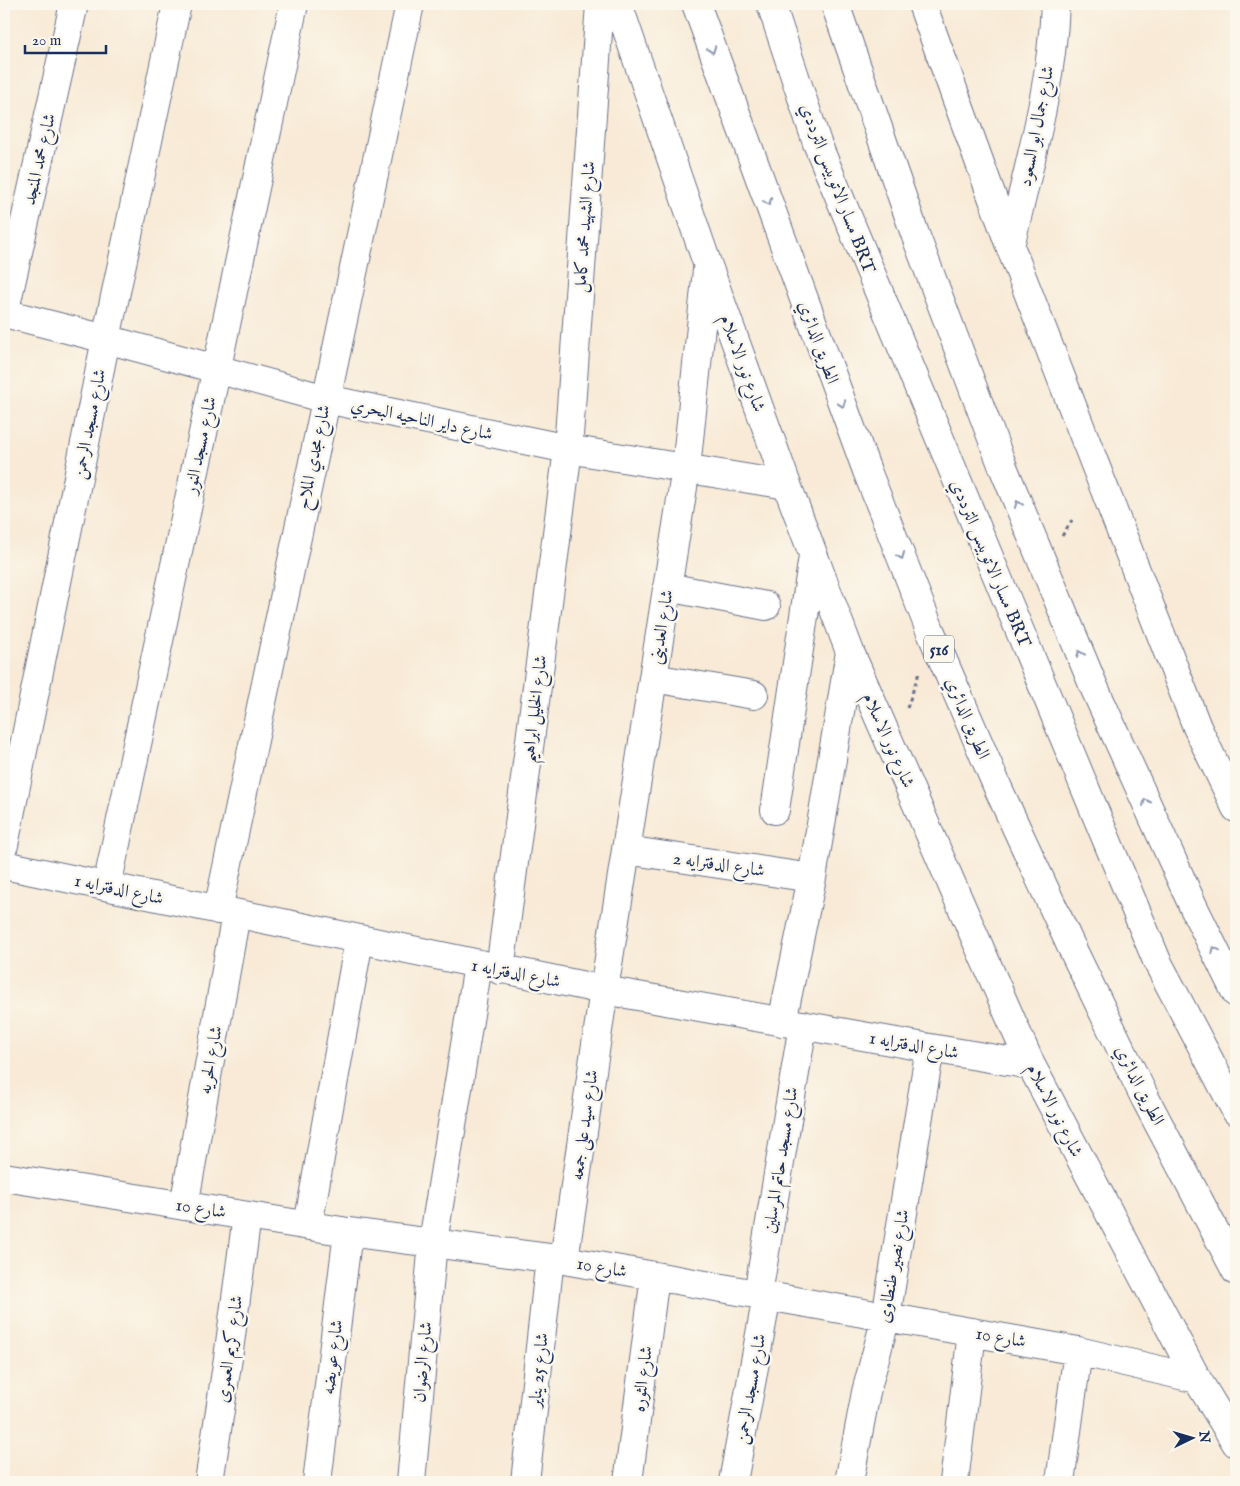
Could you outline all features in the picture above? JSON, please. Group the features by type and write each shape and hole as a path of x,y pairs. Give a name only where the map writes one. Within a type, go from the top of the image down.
{"main road":[{"name":"شارع محمد المنجد","path":"4,313 74,4"},
{"name":"شارع مسجد الرحمن","path":"4,845 106,338 177,4"},
{"name":"شارع مسجد النور","path":"107,886 294,4"},
{"name":"شارع مجدي الملاح","path":"227,912 326,399 410,4"},
{"name":"شارع الشهيد محمد كامل","path":"568,449 600,4"},
{"name":"شارع نور الاسلام","path":"618,4 707,263 787,485 850,652 1031,1065 1196,1380 1236,1443"},
{"name":"الطريق الدائري","path":"696,4 867,471 930,630 998,788 1070,944 1145,1098 1236,1271"},
{"name":"مسار الاتوبيس الترددي BRT","path":"771,4 817,143 1157,962 1236,1111"},
{"path":"835,4 915,234 1001,462 1094,686 1194,908 1236,993"},
{"path":"922,4 1010,246 1197,727 1236,808"},
{"name":"شارع جمال ابو السعود","path":"1010,246 1046,93 1055,4"},
{"name":"شارع العدينى","path":"604,990 686,468 707,263"},
{"name":"شارع داير الناحيه البحري","path":"4,313 106,338 326,399 568,449 787,485"},
{"name":"شارع الخليل ابراهيم","path":"433,1242 489,967 568,449"},
{"path":"775,810 813,555"},
{"path":"668,587 766,606"},
{"name":"شارع مسجد حاتم المرسلين","path":"763,1295 792,1024 812,878 850,652"},
{"path":"653,678 754,695"},
{"name":"شارع الدفترايه 2","path":"626,850 812,878"},
{"name":"شارع الدفترايه 1","path":"4,865 604,990 1031,1065"},
{"name":"شارع الحريه","path":"184,1206 227,912"},
{"path":"308,1225 359,940"},
{"name":"شارع سيد على جمعه","path":"557,1259 604,990"},
{"name":"شارع نصير طنطاوى","path":"849,1482 866,1392 886,1317 930,1048"},
{"name":"شارع 10","path":"4,1176 348,1232 557,1259 1078,1351 1196,1380"},
{"name":"شارع كريم العمرى","path":"209,1482 248,1216"},
{"name":"شارع عويضه","path":"317,1482 348,1232"},
{"name":"شارع الرضوان","path":"411,1482 433,1242"},
{"name":"شارع 25 يناير","path":"525,1482 557,1259"},
{"name":"شارع الثوره","path":"628,1482 655,1276"},
{"name":"شارع مسجد الرحمن","path":"733,1482 763,1295"},
{"path":"954,1482 972,1332"},
{"path":"1060,1482 1078,1351"}],"path":[{"path":"1062,536 1072,520"},
{"path":"907,708 920,670"}]}
